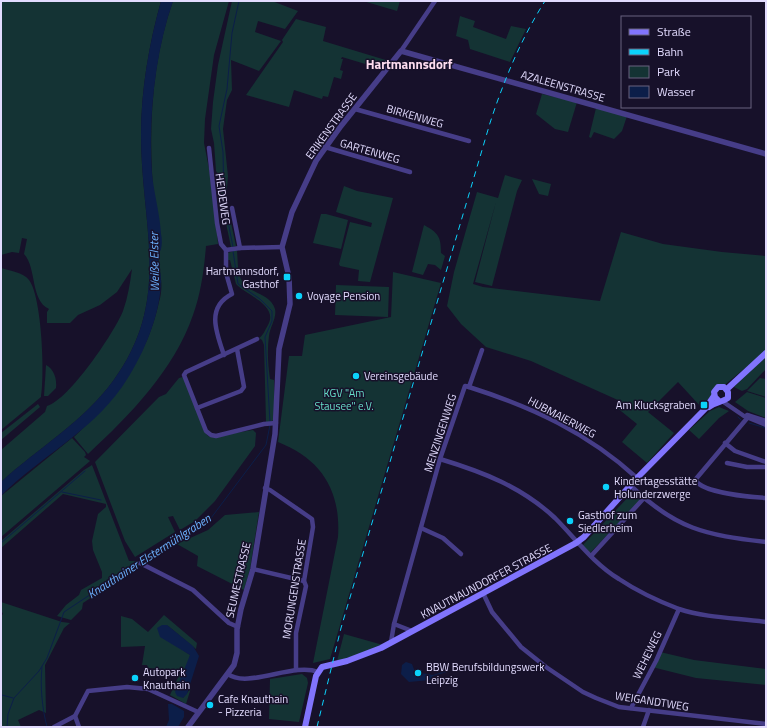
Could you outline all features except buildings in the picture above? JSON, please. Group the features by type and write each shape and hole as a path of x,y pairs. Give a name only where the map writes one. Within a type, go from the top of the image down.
{"main road":[{"path":"727,389 766,353"},
{"path":"718,387 724,387 727,389 728,396 718,399 714,392 718,387"},
{"name":"KNAUTNAUNDORFER STRASSE","path":"318,672 325,666 366,655 576,543 584,537 638,478 706,408 718,399"},
{"path":"305,727 318,672"}],"street":[{"name":"ERIKENSTRASSE","path":"282,247 295,205 316,161 401,51 435,1"},
{"name":"AZALEENSTRASSE","path":"401,51 766,154"},
{"name":"BIRKENWEG","path":"355,109 469,141"},
{"name":"GARTENWEG","path":"326,147 410,172"},
{"name":"HEIDEWEG","path":"209,148 217,223 221,244 233,249"},
{"name":"HEIDEWEG","path":"224,355 218,338 215,316 219,303 232,294 226,273 233,249 232,208"},
{"path":"233,249 282,247"},
{"name":"SEUMESTRASSE","path":"188,727 234,665 237,653 238,627 241,609 253,569 265,488 274,446 271,423 278,349 290,304 289,277 282,247"},
{"path":"257,339 186,372 184,375 206,431 210,436 216,436 271,423"},
{"path":"197,408 241,391 244,387 236,349"},
{"name":"MENZINGENWEG","path":"391,642 394,624 440,459 465,386 469,387 482,350"},
{"name":"HUBMAIERWEG","path":"469,387 517,403 558,422 584,436 638,478"},
{"path":"728,396 734,406 748,417 766,421"},
{"path":"718,399 748,417 766,425"},
{"path":"748,417 695,480 696,482 728,493 766,498"},
{"path":"725,443 735,451 766,462"},
{"path":"440,459 489,475 529,497 556,519 576,543 590,556 617,578 645,594 679,609 716,616 766,622"},
{"path":"727,463 747,467 766,467"},
{"path":"631,486 666,516 695,530 716,536 766,542"},
{"name":"MORUNGENSTRASSE","path":"265,488 312,519 313,528 304,581 306,586 294,646 296,670"},
{"path":"590,556 644,498"},
{"path":"421,528 443,538 461,554"},
{"path":"140,563 193,590 229,623 238,627"},
{"path":"253,569 304,581"},
{"name":"WEIGANDTWEG","path":"483,593 492,612 521,647 546,667 583,692 619,707 701,718 766,724"},
{"name":"WEHEWEG","path":"631,708 656,661 679,609"},
{"path":"394,624 412,631"},
{"path":"228,674 232,677 240,679 296,670 308,669 318,672"},
{"path":"54,727 75,716 88,691 127,687 148,689 198,712"},
{"path":"643,727 649,710"},
{"path":"75,716 79,727"}],"green space":[{"path":"1,1 161,1 146,67 141,118 142,168 150,261 148,291 143,321 131,351 113,381 101,396 88,410 1,482 1,450 45,412 47,406 67,392 101,349 123,311 128,295 132,269 117,292 100,305 78,315 70,323 47,323 47,312 49,309 43,305 39,299 31,267 24,254 27,239 22,238 19,253 12,252 1,255"},
{"path":"173,1 229,1 214,55 205,119 204,143 212,184 218,244 206,246 202,281 196,307 185,335 163,373 135,407 88,454 74,437 103,408 116,392 138,359 154,322 160,297 161,283 159,260 161,248 154,200 151,129 157,64 161,42"},
{"path":"232,1 272,1 298,11 285,29 258,21 255,32 281,41 259,71 231,60 232,90 227,100 223,129 228,176 226,200 236,246 231,247 223,209 219,175 216,171 214,143 211,129 218,65"},
{"path":"363,1 400,1 397,11"},
{"path":"460,16 475,21 473,27 506,39 511,26 526,29 510,62 470,49 468,40 456,36"},
{"path":"296,19 326,27 323,41 389,61 382,69 342,57 341,59 343,59 340,70 343,71 341,79 334,77 328,97 323,96 322,99 294,90 289,107 246,95 283,42 282,40"},
{"path":"542,94 577,102 568,132 555,129 536,114"},
{"path":"596,108 627,116 622,131 614,139 594,132 591,138 589,137"},
{"path":"505,175 522,180 517,191 492,286 475,282 496,202 473,284 483,287 600,301 621,232 663,244 766,256 766,351 711,396 701,407 678,382 648,412 674,433 647,463 622,442 637,424 616,407 620,401 531,361 486,347 461,324 447,306 454,272 477,192 498,198"},
{"path":"532,179 551,184 548,196 539,194"},
{"path":"344,186 357,191 393,198 370,282 358,281 359,270 340,266 339,264 350,222 371,227 372,223 336,212"},
{"path":"321,214 348,220 341,249 313,243"},
{"path":"424,225 436,233 440,243 441,253 445,256 441,270 435,265 428,264 423,275 412,272"},
{"path":"236,250 240,278 250,289 269,300 275,309 275,316 268,347 270,379 274,380 274,419 271,422 266,422 264,345 262,340 259,338 268,325 270,318 269,312 260,301 236,284 230,260 227,260 228,253"},
{"path":"1,268 23,275 29,280 33,289 40,319 43,372 41,397 1,430"},
{"name":"KGV \"Am Stausee\" e.V.","path":"393,272 441,283 330,659 313,663 338,537 338,520 332,491 317,467 306,457 278,442 289,356 302,356 305,335 391,317"},
{"path":"336,285 389,287 388,317 335,315"},
{"path":"766,356 766,369 747,389 742,391 734,387"},
{"path":"46,365 51,369 54,375 56,388 48,396 44,396"},
{"path":"183,377 207,435 210,437 253,430 256,433 255,446 215,501 195,521 180,530 173,516 168,517 175,532 135,557 125,541 95,462 159,397 166,394 179,378"},
{"path":"760,378 766,379 766,397 747,391"},
{"path":"747,392 766,398 766,418 748,411 735,402"},
{"path":"38,404 40,407 1,440 1,433"},
{"path":"719,407 729,411 719,418 699,439 689,430 710,411"},
{"path":"72,438 85,452 86,455 84,457 90,461 1,537 1,496"},
{"path":"92,465 129,561 136,561 140,565 83,603 82,609 71,620 57,616 66,605 79,595 81,590 102,578 102,572 93,550 92,541 98,514 106,507 106,504 63,494 1,548 1,541 84,470"},
{"path":"633,492 640,499 639,502 590,553 582,546"},
{"path":"259,512 250,569 244,590 197,566 198,556 177,544 208,530 225,515"},
{"path":"1,602 62,622 70,623 64,628 45,665 46,713 39,710 18,720 21,727 1,727 1,616 3,614 1,610"},
{"path":"164,615 197,643 196,649 167,625 184,651 190,655 183,698 191,688 186,704 170,695 181,671 148,668 147,665 142,665 145,646 121,647 121,616 132,619 148,632"},
{"path":"344,634 383,645 370,651 337,661"},
{"path":"660,652 694,660 766,669 766,685 696,678 652,667"},
{"path":"302,674 307,678 308,683 299,722 269,719 270,679"}],"water":[{"name":"Weiße Elster","path":"161,1 173,1 157,64 152,109 152,174 162,242 158,257 161,277 160,297 153,324 143,351 136,364 122,387 109,404 79,432 31,469 1,496 1,482 88,410 101,396 113,381 131,351 143,321 148,291 150,261 142,168 141,118 146,67"},
{"path":"162,625 167,625 193,646 199,656 187,694 183,698 177,696 175,692 190,655 160,637 157,628"},
{"path":"406,662 412,664 415,672 433,675 442,672 443,669 447,670 447,672 433,676 430,680 409,682 401,674 402,665"},
{"path":"168,704 172,704 184,711 184,717 178,727 166,727 169,720"}],"waterway":[{"name":"Knauthainer Elstermühlgraben","path":"233,247 224,201 223,152 219,126 227,89 232,33 239,1"},
{"name":"Knauthainer Elstermühlgraben","path":"233,251 238,284 260,299 272,311 272,321 265,337 270,422"},
{"path":"738,417 741,420"},
{"path":"749,423 766,428"},
{"name":"Knauthainer Elstermühlgraben","path":"141,562 199,528 211,518 266,445 270,425"},
{"path":"1,543 85,471"},
{"path":"62,492 101,500"},
{"name":"Knauthainer Elstermühlgraben","path":"7,727 8,714 14,698 39,671 47,658 64,612 138,563"},
{"path":"42,667 42,697 47,727"},
{"path":"2,695 13,698"}],"railway":[{"path":"317,727 341,628 490,123 514,60 528,30 545,1"}],"place":[{"name":"Hartmannsdorf, Gasthof","path":"287,277"},
{"name":"Voyage Pension","path":"299,296"},
{"name":"Vereinsgebäude","path":"356,376"},
{"name":"Am Klucksgraben","path":"704,405"},
{"name":"Kindertagesstätte Holunderzwerge","path":"606,487"},
{"name":"Gasthof zum Siedlerheim","path":"570,521"},
{"name":"BBW Berufsbildungswerk Leipzig","path":"418,673"},
{"name":"Autopark Knauthain","path":"135,678"},
{"name":"Cafe Knauthain - Pizzeria","path":"210,705"}],"district":[{"name":"Hartmannsdorf","path":"409,64"}]}
